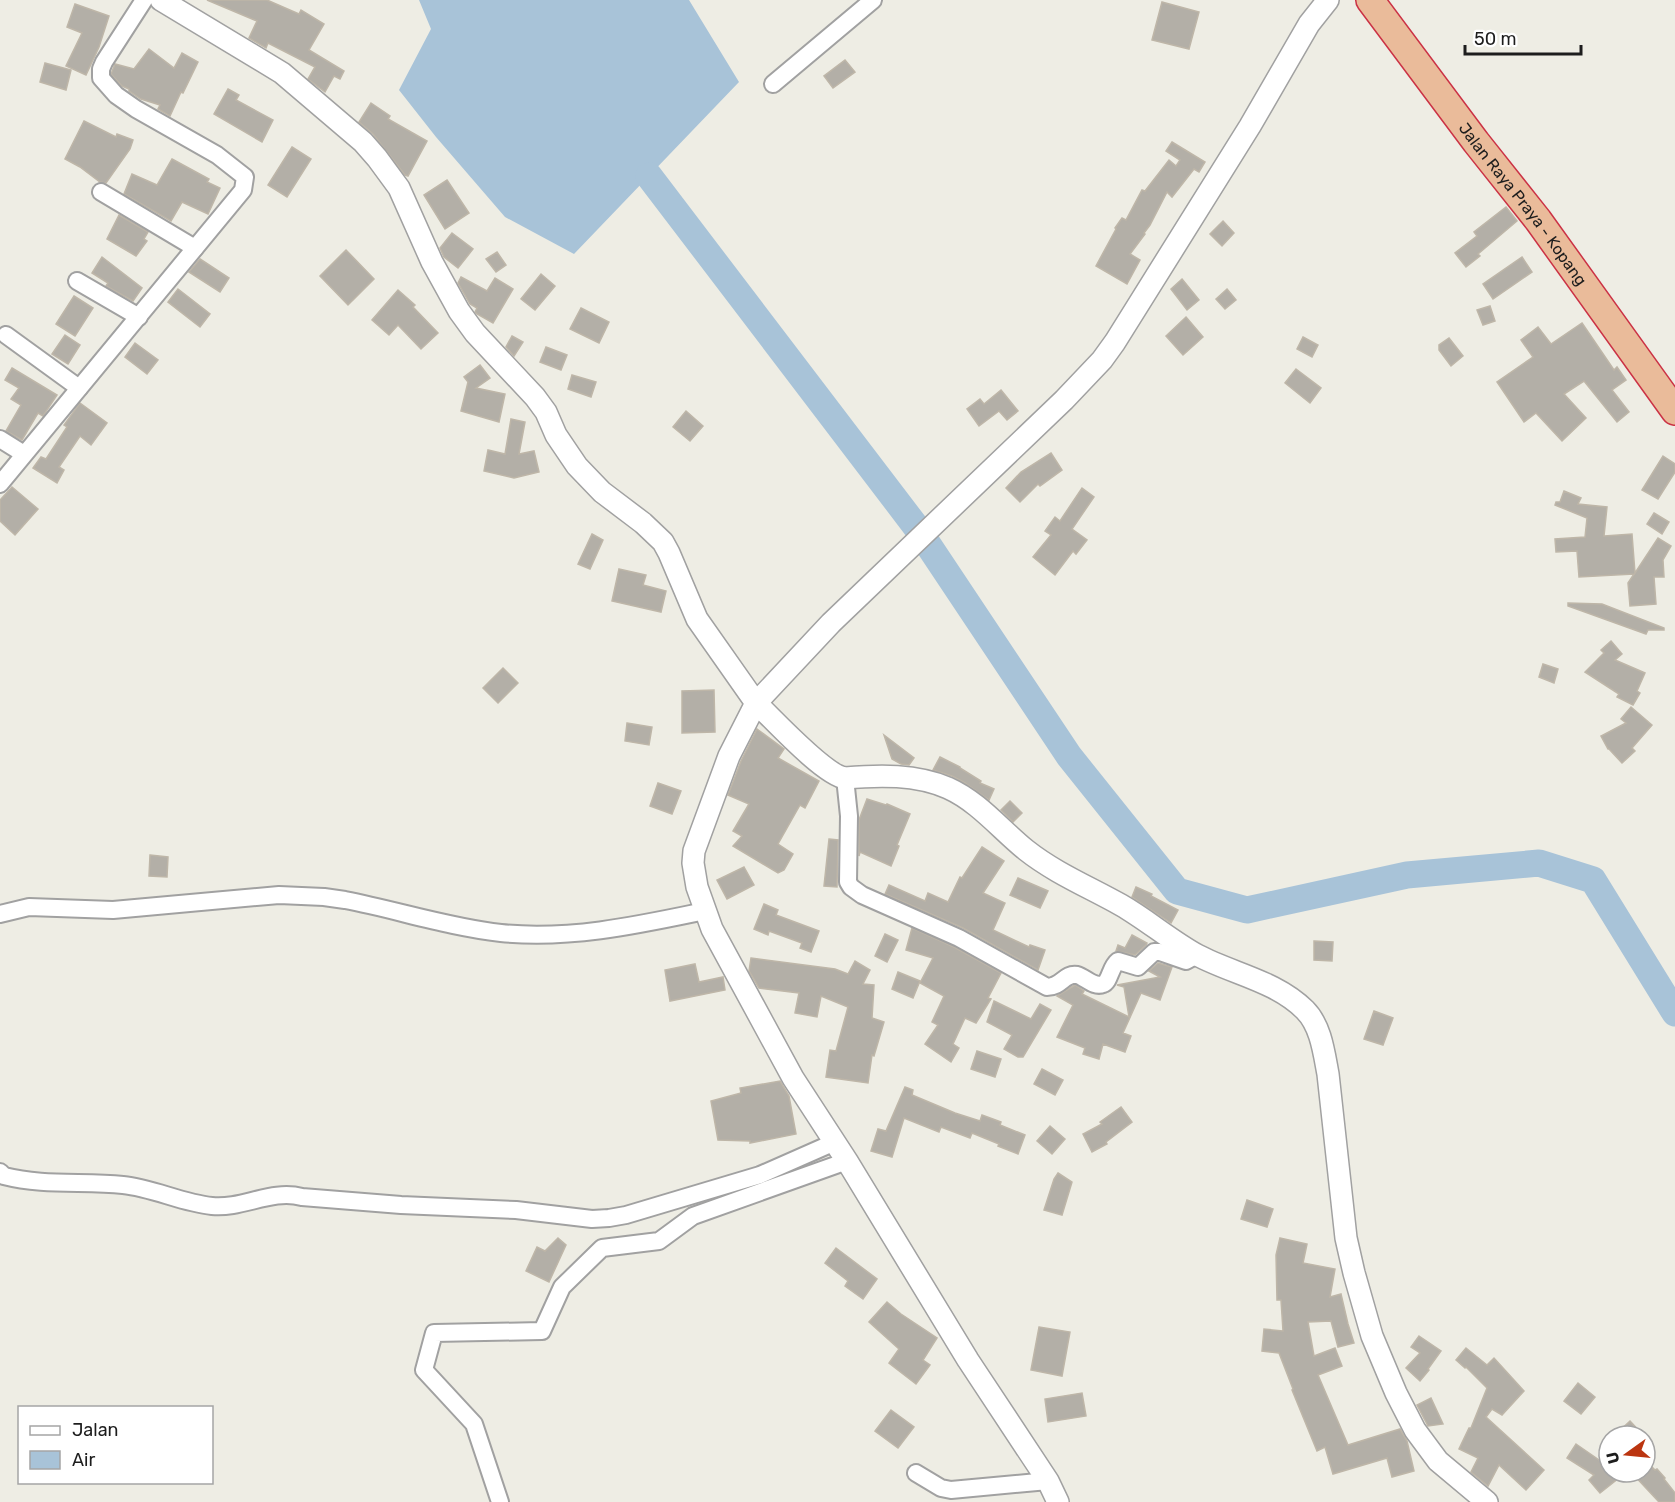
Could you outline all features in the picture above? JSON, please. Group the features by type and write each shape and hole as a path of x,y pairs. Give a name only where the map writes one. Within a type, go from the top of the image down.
{"highway":[{"name":"Jalan Raya Praya - Kopang","path":"1370,0 1476,142 1538,220 1675,411"}],"street":[{"path":"0,484 243,190 245,177 217,155 136,109 116,95 101,78 104,62 144,0"},
{"path":"161,0 282,73 363,142 377,158 399,188 432,262 459,311 475,333 546,412 556,435 577,466 602,492 643,523 663,542 697,619 756,702 826,769 836,776 845,778 906,777 947,787 976,804 1028,851 1074,881 1122,905 1197,955 1288,994 1310,1015 1321,1041 1328,1074 1346,1238 1372,1336 1396,1394 1415,1430 1438,1461 1487,1502"},
{"path":"773,84 873,0"},
{"path":"1058,1502 1048,1481 968,1360 847,1161 793,1078 724,952 705,911 695,876 694,851 729,756 756,702 831,623 993,469 1102,360 1250,126 1309,24 1328,0"},
{"path":"101,192 195,248"},
{"path":"77,281 139,317"},
{"path":"6,335 79,388"},
{"path":"0,439 24,454"},
{"path":"845,778 849,824 848,882 862,895 959,938 1047,987 1059,985 1066,977 1077,975 1095,984 1103,985 1107,982 1113,965 1118,961 1138,967 1154,952 1186,960 1197,955"},
{"path":"0,914 29,907 112,910 279,895 345,900 500,933 540,934 622,928 705,911"},
{"path":"0,1172 4,1176 37,1182 67,1181 133,1186 212,1206 227,1206 268,1197 291,1195 401,1205 516,1210 592,1219 626,1215 734,1184 768,1172 835,1142"},
{"path":"500,1502 474,1424 424,1370 434,1333 542,1331 562,1287 602,1248 659,1241 693,1216 847,1161"},
{"path":"916,1473 941,1488 951,1490 1048,1481"}],"water":[{"path":"419,0 689,0 739,82 574,254 505,217 399,90 431,29"}],"building":[{"path":"207,0 267,0 299,14 301,10 324,24 309,50 344,71 340,79 334,76 325,92 308,79 315,67 268,43 266,48 249,38 257,21"},
{"path":"1162,2 1199,12 1189,49 1152,40"},
{"path":"75,4 109,16 99,47 86,75 66,66 82,33 67,27"},
{"path":"149,49 174,68 182,53 198,62 170,116 158,109 160,105 141,99 129,91 111,74 115,64 134,69"},
{"path":"845,60 855,72 833,88 824,76"},
{"path":"45,63 71,70 66,90 40,82"},
{"path":"228,89 239,95 236,100 273,120 262,142 214,114"},
{"path":"371,103 390,116 388,119 427,141 408,176 373,134 359,122"},
{"path":"84,121 116,137 117,134 133,140 130,149 106,183 100,182 65,159"},
{"path":"1172,142 1205,162 1199,172 1194,169 1172,197 1167,192 1145,234 1130,254 1140,260 1127,284 1096,266 1115,228 1122,218 1126,220 1142,190 1145,191 1169,160 1176,166 1180,160 1166,151"},
{"path":"292,147 311,159 287,197 268,185"},
{"path":"172,159 209,179 207,182 220,188 208,214 182,202 171,221 124,194 132,174 157,185"},
{"path":"447,180 469,213 445,229 424,195"},
{"path":"1506,207 1517,221 1466,267 1455,253 1477,236 1474,232"},
{"path":"119,215 148,232 144,239 147,241 136,256 107,239"},
{"path":"1223,221 1234,233 1222,246 1210,234"},
{"path":"452,233 473,249 458,268 444,257 440,248"},
{"path":"346,250 374,279 348,305 320,276"},
{"path":"497,252 506,265 496,272 486,259"},
{"path":"102,257 142,288 133,301 106,286 108,283 92,273"},
{"path":"1522,257 1532,272 1493,299 1483,284"},
{"path":"200,259 229,278 220,292 189,272"},
{"path":"541,274 555,286 535,310 521,299"},
{"path":"461,277 487,291 495,278 513,289 493,323 475,312 477,308 470,304 458,283"},
{"path":"1182,279 1199,300 1187,310 1171,289"},
{"path":"178,289 210,314 200,327 168,302"},
{"path":"1227,289 1236,300 1225,309 1216,299"},
{"path":"398,290 415,305 413,307 438,333 421,349 398,325 389,335 372,320"},
{"path":"74,296 93,308 75,336 56,324"},
{"path":"1490,306 1495,321 1483,325 1477,310"},
{"path":"581,308 609,322 599,343 570,329"},
{"path":"1186,317 1203,337 1183,355 1166,336"},
{"path":"1582,323 1614,370 1617,367 1626,380 1612,390 1629,412 1617,422 1584,381 1564,394 1586,418 1562,441 1536,413 1524,422 1497,382 1533,357 1521,340 1538,327 1551,344"},
{"path":"65,335 80,345 68,364 52,354"},
{"path":"512,336 523,342 514,356 506,347"},
{"path":"1303,337 1318,345 1312,357 1297,349"},
{"path":"1449,338 1463,356 1451,366 1439,350 1439,345"},
{"path":"135,343 158,360 147,374 125,357"},
{"path":"546,347 567,355 561,370 540,362"},
{"path":"480,365 490,378 476,388 505,394 499,422 461,411 468,382 464,377"},
{"path":"12,368 57,395 43,416 38,413 22,440 6,431 21,405 11,399 19,388 5,380"},
{"path":"1296,369 1321,388 1310,403 1285,383"},
{"path":"572,375 596,382 591,397 568,389"},
{"path":"1001,390 1018,411 1007,420 999,411 979,426 967,409 980,399 984,404"},
{"path":"80,403 107,423 91,445 80,436 59,467 64,470 57,483 33,468 41,457 46,459 67,427 64,425"},
{"path":"686,411 703,426 690,441 673,427"},
{"path":"511,419 525,422 519,454 534,451 539,472 514,478 484,471 488,450 505,454"},
{"path":"1051,453 1062,470 1040,486 1038,484 1020,502 1006,488 1021,472"},
{"path":"1663,456 1675,464 1675,472 1658,499 1642,490"},
{"path":"12,487 38,509 15,535 0,521 0,500"},
{"path":"1082,488 1094,497 1072,529 1087,540 1076,554 1073,551 1055,575 1033,557 1051,535 1045,531 1055,517 1060,521"},
{"path":"1564,491 1581,498 1578,504 1607,507 1604,536 1632,534 1635,573 1658,538 1671,546 1663,560 1664,577 1654,577 1656,604 1630,606 1628,583 1634,574 1579,577 1577,551 1556,552 1555,539 1585,537 1587,518 1555,505 1556,502 1560,502"},
{"path":"1654,513 1669,522 1662,534 1647,524"},
{"path":"592,534 603,540 590,569 578,564"},
{"path":"619,569 646,575 643,585 666,591 661,612 612,601"},
{"path":"1568,603 1602,604 1664,628 1664,630 1648,630 1646,634 1568,606"},
{"path":"1611,641 1622,654 1615,660 1645,673 1637,691 1640,693 1633,705 1617,697 1619,694 1585,672 1604,653 1601,650"},
{"path":"1543,664 1558,669 1554,683 1539,677"},
{"path":"503,668 518,683 498,703 483,688"},
{"path":"714,690 715,732 682,733 682,691"},
{"path":"1631,707 1652,725 1632,748 1635,751 1622,763 1608,749 1601,736 1626,723 1621,719"},
{"path":"627,723 652,727 649,745 625,741"},
{"path":"757,729 784,749 778,758 819,781 805,808 800,805 778,844 793,854 784,870 778,873 733,846 742,836 733,831 749,804 728,795"},
{"path":"884,735 914,758 909,765 892,759"},
{"path":"940,757 960,767 981,781 980,783 994,789 989,800 952,776 933,770"},
{"path":"658,783 681,791 672,814 650,806"},
{"path":"867,799 887,804 910,814 891,866 860,852 859,856 859,820"},
{"path":"1010,801 1022,813 1013,822 1001,810"},
{"path":"829,839 838,840 837,887 824,886"},
{"path":"982,847 1004,861 983,893 1005,903 993,930 1029,947 1030,945 1045,950 1038,970 963,928 885,894 889,885 925,901 928,893 948,902 960,877 962,878"},
{"path":"150,855 168,857 167,877 149,876"},
{"path":"744,867 754,885 727,899 717,880"},
{"path":"1018,878 1048,891 1040,908 1010,895"},
{"path":"1136,887 1178,910 1171,923 1132,897"},
{"path":"764,904 778,910 776,915 819,931 811,952 800,948 802,943 769,931 768,935 754,929"},
{"path":"912,928 954,947 1001,973 988,998 991,999 976,1023 965,1018 953,1044 959,1048 951,1062 925,1044 938,1025 932,1022 944,996 920,983 933,958 906,950"},
{"path":"885,934 898,940 887,962 875,956"},
{"path":"1132,935 1147,943 1146,945 1135,955 1116,951 1118,945 1125,948"},
{"path":"1314,941 1333,942 1332,961 1314,960"},
{"path":"751,958 835,969 848,974 855,961 870,970 863,984 874,985 872,1018 884,1022 874,1056 872,1055 868,1083 826,1077 830,1050 836,1051 848,1007 821,996 817,1017 795,1013 799,993 759,988 749,971"},
{"path":"1158,963 1172,967 1160,1000 1141,993 1123,1033 1131,1036 1125,1052 1103,1044 1099,1059 1083,1054 1085,1048 1057,1037 1073,1005 1057,996 1075,985 1084,991 1082,994 1129,1017 1124,987 1117,985 1160,977 1149,971"},
{"path":"695,964 699,982 723,977 725,990 670,1001 665,970"},
{"path":"898,972 920,981 913,998 892,989"},
{"path":"994,1001 1031,1019 1040,1004 1051,1010 1023,1057 1018,1057 1004,1049 1012,1035 987,1022"},
{"path":"1374,1011 1393,1018 1383,1045 1364,1039"},
{"path":"977,1051 1001,1059 995,1077 971,1069"},
{"path":"1042,1069 1063,1080 1055,1095 1034,1084"},
{"path":"780,1081 789,1096 796,1134 750,1143 750,1141 718,1140 711,1101 741,1093 740,1088"},
{"path":"905,1087 913,1090 912,1095 955,1113 980,1121 982,1115 1025,1135 1018,1154 972,1133 970,1138 941,1127 939,1132 904,1118 892,1157 871,1151 878,1129 886,1131"},
{"path":"1121,1107 1132,1122 1106,1142 1107,1144 1092,1152 1083,1134 1102,1124 1100,1122"},
{"path":"1050,1126 1065,1139 1052,1154 1037,1141"},
{"path":"1058,1173 1072,1182 1062,1215 1044,1210"},
{"path":"1247,1200 1273,1209 1267,1227 1241,1219"},
{"path":"558,1238 566,1245 549,1282 526,1271 537,1247 545,1251"},
{"path":"1280,1238 1307,1244 1303,1263 1335,1269 1330,1297 1341,1294 1354,1343 1338,1347 1331,1321 1308,1322 1314,1356 1335,1348 1342,1366 1318,1375 1348,1445 1400,1429 1407,1441 1414,1471 1392,1477 1387,1458 1333,1474 1325,1447 1317,1451 1279,1353 1262,1351 1264,1329 1283,1331 1281,1300 1277,1300 1276,1255"},
{"path":"836,1248 877,1279 863,1299 845,1286 848,1281 825,1263"},
{"path":"887,1302 937,1338 923,1360 930,1365 916,1384 889,1363 899,1349 869,1322"},
{"path":"1039,1327 1070,1332 1062,1376 1031,1370"},
{"path":"1419,1336 1441,1351 1420,1381 1406,1368 1420,1353 1411,1347"},
{"path":"1466,1348 1487,1365 1494,1358 1524,1391 1502,1415 1492,1409 1486,1417 1544,1470 1526,1490 1499,1465 1488,1486 1471,1472 1478,1458 1459,1449 1471,1428 1487,1388 1456,1360"},
{"path":"1578,1383 1595,1397 1581,1414 1564,1401"},
{"path":"1082,1393 1086,1416 1048,1422 1045,1399"},
{"path":"1431,1398 1443,1424 1428,1426 1417,1405"},
{"path":"891,1410 914,1427 898,1448 875,1431"},
{"path":"1576,1444 1597,1459 1597,1484 1611,1484 1600,1493 1589,1480 1594,1475 1567,1458"},
{"path":"1657,1469 1675,1493 1675,1502 1659,1502 1642,1484 1657,1484"}],"waterway":[{"path":"649,176 917,528 1069,756 1177,891 1247,910 1407,875 1539,863 1593,880 1675,1013"}]}
